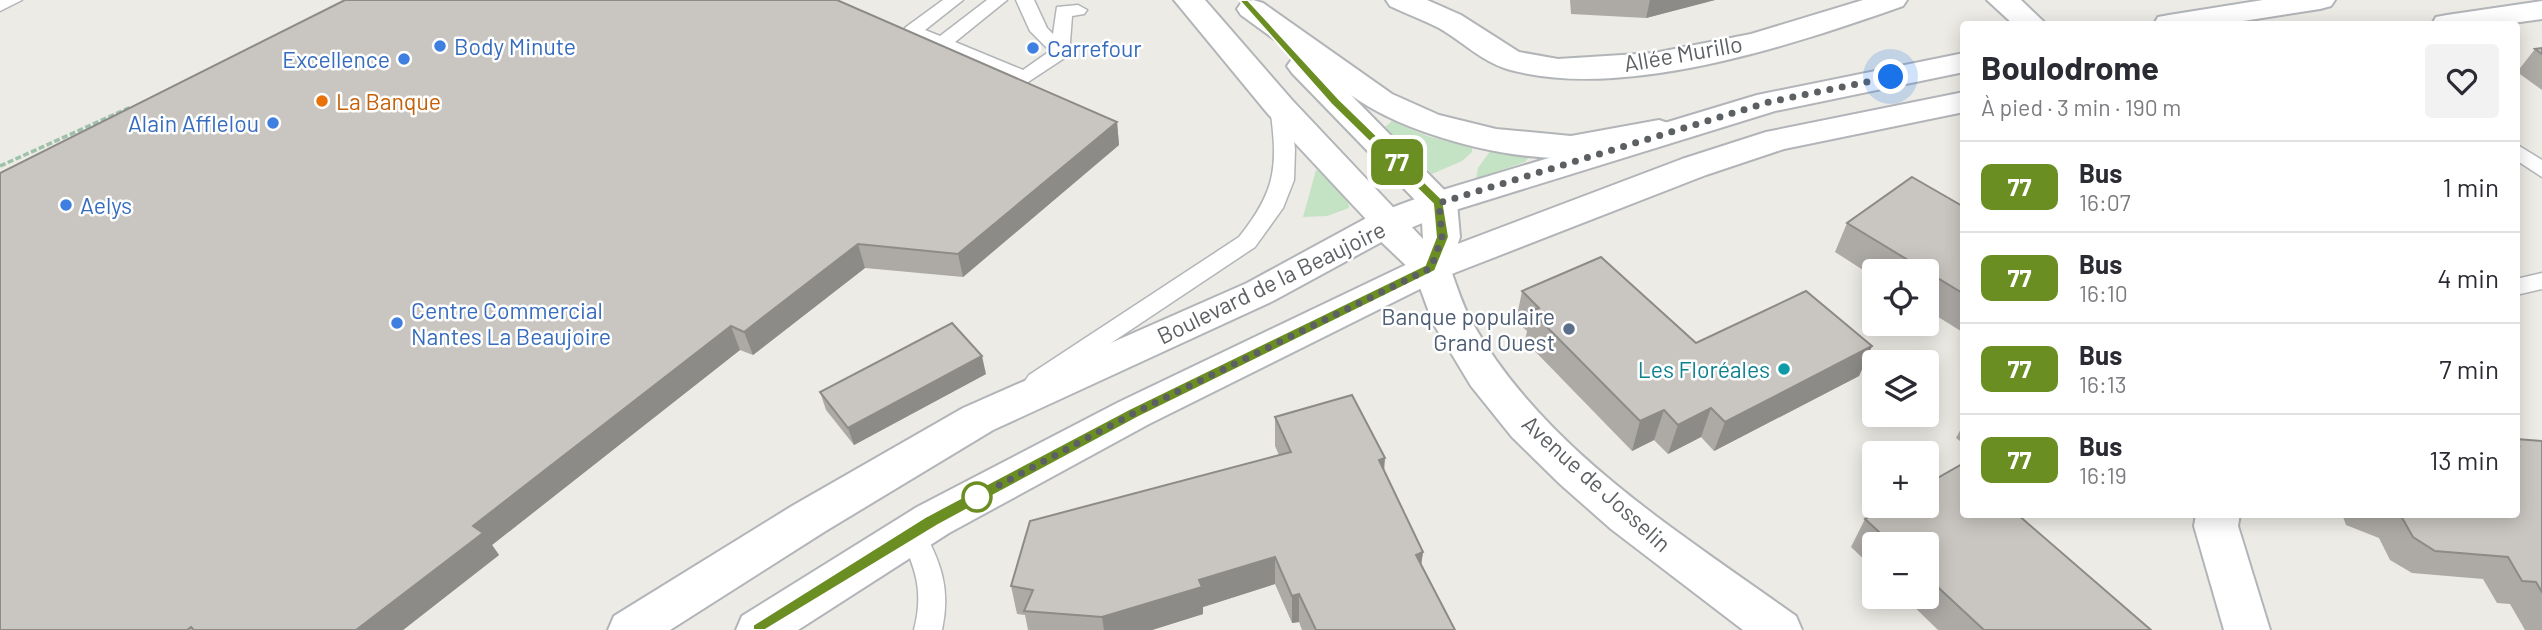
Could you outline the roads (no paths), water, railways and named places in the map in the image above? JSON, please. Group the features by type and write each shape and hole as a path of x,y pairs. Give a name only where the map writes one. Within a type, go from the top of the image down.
{"main road":[{"path":"1189,0 1280,107 1381,214 1385,224 1431,268"},
{"name":"Allée Murillo","path":"1401,0 1451,23 1492,51 1518,62 1566,68 1642,65 1823,24 1892,0"},
{"path":"2002,0 2027,21"},
{"path":"2188,21 2320,0"},
{"path":"1248,5 1380,100 1428,122 1496,141 1571,146 1674,129"},
{"path":"1248,5 1335,102 1439,203 1442,237 1431,268"},
{"path":"2468,21 2542,10"},
{"name":"Boulevard de la Beaujoire","path":"631,630 808,519 978,419 1260,292 1385,224 1439,203 1769,102 1960,63"},
{"path":"759,630 912,534 1134,413 1431,268 1694,167 1778,140 1960,103"},
{"name":"Avenue de Josselin","path":"1431,268 1439,300 1461,342 1540,438 1638,525 1779,630"},
{"path":"2217,518 2216,526 2248,630"}],"lane":[{"path":"0,6 13,0"},
{"path":"954,0 912,31 1025,78 1062,51"},
{"path":"942,43 998,0"},
{"path":"1025,0 1039,31 1062,51"},
{"path":"1062,51 1063,11 1078,10"},
{"path":"978,419 1247,243 1271,213 1283,191 1287,156 1280,107"},
{"path":"2520,153 2542,170"},
{"path":"2520,286 2542,281"},
{"path":"912,534 932,570 934,608 928,630"}],"place":[{"name":"Body Minute","path":"440,46"},
{"name":"Carrefour","path":"1033,48"},
{"name":"Excellence","path":"404,59"},
{"name":"La Banque","path":"322,101"},
{"name":"Alain Afflelou","path":"273,123"},
{"name":"Aelys","path":"66,205"},
{"name":"Centre Commercial Nantes La Beaujoire","path":"397,323"},
{"name":"Banque populaire Grand Ouest","path":"1569,329"},
{"name":"Les Floréales","path":"1784,369"}]}
